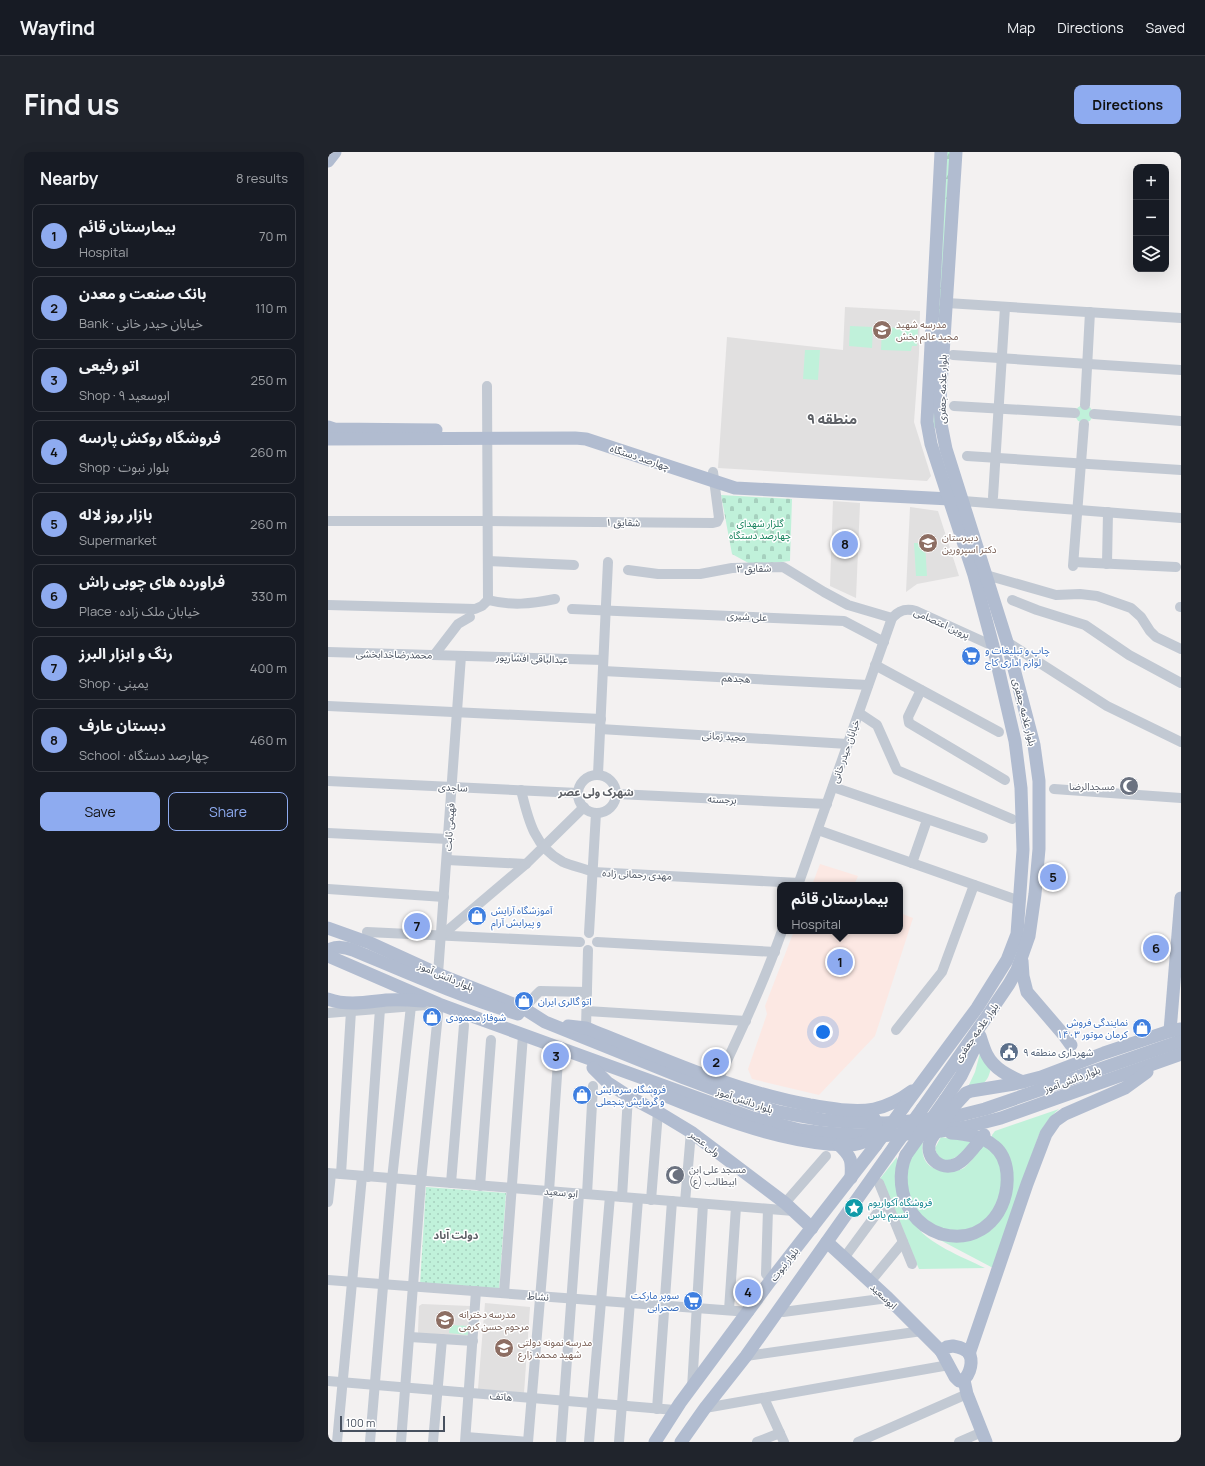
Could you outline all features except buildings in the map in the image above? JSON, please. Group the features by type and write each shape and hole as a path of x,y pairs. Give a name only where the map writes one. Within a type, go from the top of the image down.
{"main road":[{"path":"328,161 335,152"},
{"name":"بلوار علامه جعفری","path":"827,1242 1009,984 1022,959 1029,936 1035,894 1039,849 1039,781 1032,739 1007,642 986,575 931,444 927,422 941,152"},
{"name":"بلوار علامه جعفری","path":"903,1108 977,1008 1007,960 1017,934 1023,850 1021,788 1015,740 993,646 954,497 940,424 940,401 956,152"},
{"name":"چهارصد دستگاه","path":"328,427 334,429 586,440 735,483 954,497"},
{"name":"چهارصد دستگاه","path":"328,439 488,435"},
{"path":"1015,740 1024,746 1029,744 1032,739"},
{"path":"1018,767 1021,760 1026,757 1032,758 1037,765"},
{"path":"932,1136 952,1133 974,1136 991,1144 1002,1155 1006,1168 1007,1191 998,1214 989,1224 974,1233 956,1236 936,1232 917,1219 908,1208 902,1188 901,1170 906,1155 950,1103 966,1093 1023,1082 1176,1030 1181,898"},
{"name":"بلوار دانش آموز","path":"328,928 374,945 438,974 523,1008 549,1023 684,1078 756,1105 801,1116 849,1122 885,1123 963,1115 1000,1104 1181,1041"},
{"path":"328,950 336,947 344,947 417,978 495,1007 549,1023 586,1028 718,1080 760,1094 790,1101 865,1112 876,1119 877,1126 871,1143 856,1145 839,1145 796,1139 759,1130 714,1115 593,1068 556,1050 550,1044"},
{"path":"1022,959 1023,976 1027,992 1071,1045"},
{"name":"بلوار دانش آموز","path":"332,960 439,1004 523,1035 753,1118 800,1130 851,1135 932,1136 1001,1118 1181,1054"},
{"path":"328,999 341,1003 398,1000 439,1004"},
{"path":"988,1015 950,1103 932,1136 929,1149 930,1156 939,1164 948,1167 962,1161 980,1139 994,1127 1181,1060"},
{"path":"980,1036 987,1055 995,1066 1008,1075 1023,1082"},
{"name":"ولی عصر","path":"593,1068 608,1083 691,1132 789,1207 812,1228"},
{"path":"984,1437 967,1394 964,1380 968,1376 970,1354 1027,1184 1046,1134 1055,1122 1065,1114 1125,1088 1147,1072"},
{"path":"865,1112 889,1104 905,1096 919,1086"},
{"name":"بلوار نبوت","path":"656,1442 675,1410 749,1312 771,1280 851,1178 871,1143 903,1108"},
{"path":"839,1145 851,1158 851,1178"},
{"path":"681,1442 705,1408 746,1356 827,1242"},
{"name":"ابوسعید","path":"827,1242 922,1331 941,1351 955,1377 959,1381 964,1380"},
{"path":"941,1351 947,1347 953,1346 965,1350 970,1354"}],"street":[{"path":"947,303 1181,318"},
{"path":"993,497 1005,307"},
{"path":"1085,405 1090,312"},
{"path":"954,355 1181,370"},
{"path":"435,654 458,624 488,600 487,386"},
{"path":"1085,405 1092,408 1094,414 1090,422 1084,424 1078,422 1075,413 1078,407 1085,405"},
{"path":"954,406 1075,413"},
{"path":"1094,414 1181,421"},
{"path":"1084,424 1073,564 1176,567"},
{"path":"967,456 1181,470"},
{"name":"شقایق ۱","path":"488,521 713,523 717,522 719,518 714,477"},
{"path":"954,497 1078,510 1181,518"},
{"path":"1107,564 1108,512"},
{"path":"328,521 488,521"},
{"path":"488,561 574,565"},
{"path":"598,774 608,562"},
{"name":"شقایق ۳","path":"628,570 658,574 700,574 732,568 783,567 848,605 892,618"},
{"path":"986,575 1056,595 1080,594 1097,596 1131,608 1141,616 1150,631 1156,637 1181,649"},
{"path":"488,600 504,604 533,603 555,599"},
{"path":"1012,600 1037,610 1085,625 1129,655 1181,683"},
{"path":"328,605 472,613"},
{"name":"علی شیری","path":"572,609 844,621 884,642"},
{"name":"پروین اعتصامی","path":"892,618 896,613 910,609 993,646"},
{"name":"خیابان حیدر خانی","path":"800,882 892,618"},
{"path":"1007,642 1107,706 1181,742"},
{"name":"محمدرضاخدابخشی","path":"328,652 435,654 461,656"},
{"name":"عبدالباقی افشارپور","path":"461,656 603,665"},
{"name":"فهیمی ثابت","path":"438,974 461,656"},
{"name":"هجدهم","path":"603,665 868,685"},
{"path":"875,665 999,732"},
{"path":"921,690 908,717 909,723 1005,780"},
{"name":"مجید زمانی","path":"328,706 457,712 848,744"},
{"path":"858,713 877,725 897,770 1012,819"},
{"path":"598,774 610,778 614,783 617,794 613,806 608,810 596,813 584,807 578,793 579,787 587,777 598,774"},
{"name":"ساجدی","path":"328,781 578,793"},
{"path":"833,787 983,838"},
{"path":"1054,788 1181,798"},
{"name":"مهدی رحمانی زاده","path":"521,790 529,822 542,846 563,862 593,872 777,883"},
{"name":"برجسته","path":"617,794 826,804"},
{"path":"441,936 526,864 542,846 584,807"},
{"path":"589,933 596,813"},
{"path":"912,863 927,820"},
{"path":"818,830 1020,901"},
{"path":"328,833 448,839"},
{"path":"447,860 526,864"},
{"path":"896,1030 942,972 974,885"},
{"path":"328,889 444,896"},
{"path":"367,932 580,942"},
{"path":"589,933 595,936 597,942 595,948 588,950 582,948 580,942 583,936 589,933"},
{"path":"718,1080 746,1021 781,934"},
{"path":"597,942 775,952"},
{"path":"586,1028 588,950"},
{"path":"523,1008 540,991 587,992"},
{"path":"328,1013 439,1004 421,1181 401,1442"},
{"path":"370,1442 382,1284 411,1006"},
{"path":"337,1442 352,1282 365,1176 380,1009"},
{"path":"328,1202 333,1174 351,1011"},
{"path":"587,1011 746,1021"},
{"path":"451,1183 464,1025"},
{"path":"504,1293 523,1035"},
{"path":"480,1186 491,1040"},
{"path":"476,1291 465,1439 528,1442 549,1191 558,1061"},
{"path":"561,1442 572,1298 593,1086"},
{"path":"622,1197 628,1096"},
{"path":"651,1200 658,1112"},
{"path":"685,1202 691,1132"},
{"path":"789,1207 826,1156"},
{"name":"ابو سعید","path":"333,1174 736,1207 768,1209 789,1207"},
{"path":"879,1183 912,1264"},
{"path":"589,1442 610,1196"},
{"path":"619,1442 638,1199"},
{"path":"657,1409 672,1201"},
{"path":"844,1258 886,1201"},
{"path":"692,1388 703,1204"},
{"path":"729,1310 736,1207"},
{"path":"768,1209 766,1274 771,1280"},
{"path":"870,1282 903,1242"},
{"name":"نشاط","path":"328,1280 749,1312"},
{"path":"783,1312 888,1298"},
{"path":"746,1356 922,1331"},
{"path":"410,1337 473,1342"},
{"path":"433,1442 442,1339"},
{"path":"705,1408 949,1365"},
{"name":"هاتف","path":"328,1381 675,1410"},
{"path":"858,1442 967,1394"},
{"path":"757,1442 782,1437 764,1398"},
{"path":"959,1442 984,1437"}],"shaded area":[{"path":"845,307 920,311 919,354 914,422 931,476 927,481 718,468 727,337 843,350"},
{"path":"833,501 860,503 856,598 830,586"},
{"name":"دبیرستان دکتر اسپرورین","path":"910,507 938,511 959,576 917,584 906,592"},
{"path":"820,864 858,876 855,882 813,882"},
{"path":"903,914 913,918 875,1036 819,1095 752,1079 748,1069 767,1014 765,1006 793,934 903,934"},
{"name":"مدرسه نمونه دولتی شهید محمد زارع","path":"485,1303 530,1307 524,1393 478,1389"},
{"name":"مدرسه دخترانه مرحوم حسن کرمی","path":"422,1304 470,1306 472,1309 470,1335 468,1337 420,1335 418,1332 419,1306"}],"green space":[{"path":"947,152 951,152 936,427 933,428"},
{"path":"850,326 873,327 872,348 849,346"},
{"path":"882,327 918,329 917,346 912,346 911,351 881,350"},
{"path":"805,350 820,350 818,380 803,379"},
{"path":"1084,405 1090,408 1093,414 1090,420 1084,423 1078,420 1075,414 1078,408"},
{"name":"گلزار شهدای چهارصد دستگاه","path":"721,495 792,499 790,561 752,565 732,554"},
{"path":"914,543 925,543 927,576 916,576"},
{"path":"980,1053 991,1068 988,1078 983,1083 967,1089 975,1072"},
{"path":"1059,1109 1047,1122 1038,1137 993,1268 940,1240 970,1238 985,1234 996,1225 1003,1212 1013,1185 992,1138 995,1131"},
{"path":"941,1137 973,1142 957,1156 945,1161 937,1155 935,1148"},
{"path":"923,1141 923,1154 927,1164 942,1171 955,1171 964,1168 984,1144 996,1155 1001,1168 1001,1188 999,1198 993,1211 979,1226 959,1231 939,1228 920,1215 910,1201 906,1174 913,1152"},
{"path":"897,1157 899,1177 909,1213 919,1230 946,1249 985,1268 919,1269 879,1180"},
{"path":"426,1187 506,1193 499,1291 420,1285"},
{"path":"450,1325 468,1326 468,1335 449,1333"}],"place":[{"name":"مدرسه شهید مجید عالم بخش","path":"882,330"},
{"name":"دبیرستان دکتر اسپرورین","path":"928,543"},
{"name":"دبستان عارف","path":"845,544"},
{"name":"چاپ و تبلیغات و لوازم اداری کاج","path":"971,656"},
{"name":"مسجدالرضا","path":"1129,786"},
{"name":"بازار روز لاله","path":"1053,877"},
{"name":"آموزشگاه آرایش و پیرایش آرام","path":"477,916"},
{"name":"رنگ و ابزار البرز","path":"417,926"},
{"name":"فراورده های چوبی راش","path":"1156,948"},
{"name":"بیمارستان قائم","path":"840,962"},
{"name":"اتو گالری ایران","path":"524,1001"},
{"name":"شوفاژ محمودی","path":"432,1017"},
{"name":"نمایندگی فروش ۱۴۰۳ کرمان موتور","path":"1142,1028"},
{"name":"شهرداری منطقه ۹","path":"1009,1052"},
{"name":"اتو رفیعی","path":"556,1056"},
{"name":"بانک صنعت و معدن","path":"716,1062"},
{"name":"فروشگاه سرمایش و گرمایش پنجعلی","path":"582,1095"},
{"name":"مسجد علی ابن ابیطالب (ع)","path":"675,1175"},
{"name":"فروشگاه آکواریوم نسیم یاس","path":"854,1208"},
{"name":"فروشگاه روکش پارسه","path":"748,1292"},
{"name":"سوپر مارکت صحرابی","path":"693,1301"},
{"name":"مدرسه دخترانه مرحوم حسن کرمی","path":"445,1320"},
{"name":"مدرسه نمونه دولتی شهید محمد زارع","path":"504,1348"}],"district":[{"name":"منطقه ۹","path":"832,419"},
{"name":"شهرک ولی عصر","path":"596,792"},
{"name":"دولت آباد","path":"456,1235"}]}
